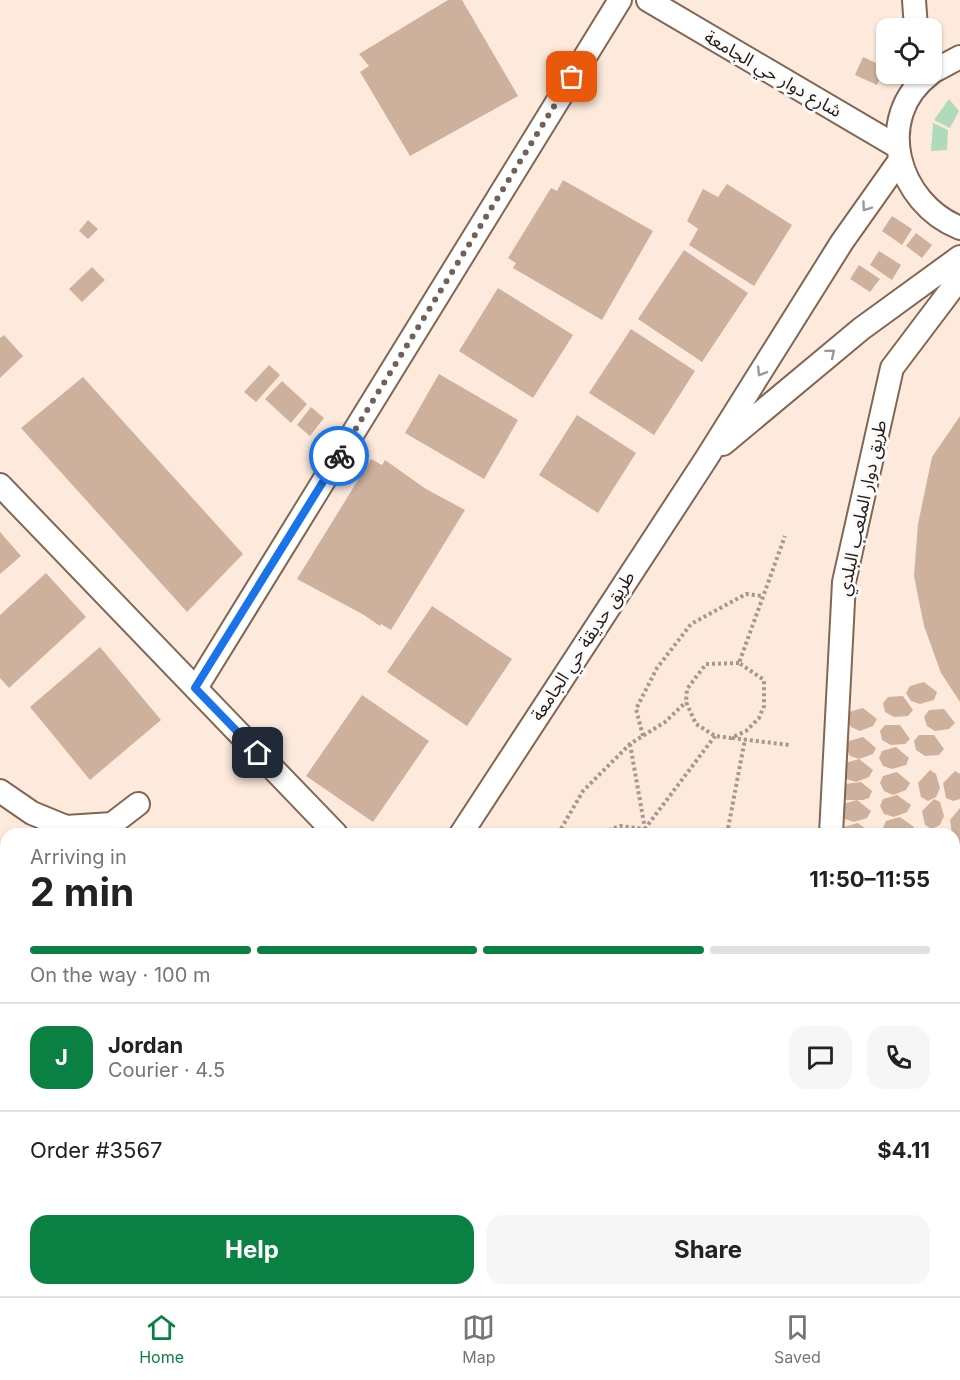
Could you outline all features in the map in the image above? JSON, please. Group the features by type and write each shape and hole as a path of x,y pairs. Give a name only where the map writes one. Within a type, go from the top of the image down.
{"street":[{"path":"195,688 620,0"},
{"name":"شارع دوار حي الجامعة","path":"648,0 899,154"},
{"path":"914,0 915,18"},
{"path":"942,66 960,57"},
{"path":"919,84 901,117 899,154 908,183 922,203 934,214 960,228"},
{"name":"طريق حديقة حي الجامعة","path":"465,828 706,459 899,154"},
{"name":"طريق حديقة حي الجامعة","path":"706,459 861,329 960,257"},
{"name":"طريق دوار الملعب البلدي","path":"831,828 844,582 892,368 960,278"},
{"path":"0,484 330,828"},
{"path":"0,791 32,813 73,828"},
{"path":"95,828 112,824 138,804"}],"path":[{"path":"739,663 785,536"},
{"path":"643,736 636,709 657,668 691,624 746,594 763,596"},
{"path":"731,738 746,731 759,718 764,706 764,680 739,663 706,664 687,689 686,702 696,724 715,736 731,738 745,739 789,745"},
{"path":"561,828 583,791 630,744 665,722 686,702"},
{"path":"646,828 715,736"},
{"path":"728,828 745,739"},
{"path":"630,744 645,828"},
{"path":"614,828 620,826 637,828"}],"green space":[{"path":"949,99 959,111 950,128 934,120"},
{"path":"933,123 948,130 947,150 931,151"}],"building":[{"path":"448,0 462,0 518,96 410,156 360,72 369,66 359,54"},
{"path":"863,57 876,63 877,85 855,75"},
{"path":"563,180 653,231 602,320 513,268 516,263 508,258 551,188 557,191"},
{"path":"727,184 792,225 754,286 689,245 698,229 687,221 703,189 718,197"},
{"path":"892,216 912,229 902,245 882,231"},
{"path":"88,220 98,229 88,239 79,231"},
{"path":"916,233 932,245 922,258 906,246"},
{"path":"684,250 748,293 702,362 638,319"},
{"path":"879,251 901,265 892,280 870,265"},
{"path":"859,265 880,279 870,292 850,279"},
{"path":"92,267 105,280 82,302 69,289"},
{"path":"498,288 573,335 533,398 459,351"},
{"path":"631,329 695,371 654,435 589,393"},
{"path":"4,335 23,356 0,378 0,338"},
{"path":"269,365 280,375 256,402 244,392"},
{"path":"439,374 518,420 484,479 405,433"},
{"path":"83,377 243,554 187,612 21,428"},
{"path":"282,381 307,404 291,423 265,399"},
{"path":"311,407 324,418 310,436 297,425"},
{"path":"577,415 636,453 598,513 539,475"},
{"path":"960,416 960,702 941,673 924,626 914,576 918,524 932,457"},
{"path":"371,459 382,465 385,460 426,489 465,510 391,630 297,579"},
{"path":"0,532 21,556 0,574"},
{"path":"46,573 86,617 9,688 0,678 0,615"},
{"path":"432,606 512,659 467,726 387,672"},
{"path":"100,647 161,720 90,780 30,707"},
{"path":"924,682 937,692 934,700 920,704 911,701 906,693 910,686"},
{"path":"362,695 429,741 373,822 306,776"},
{"path":"903,696 913,710 908,716 894,717 885,712 883,703 888,697"},
{"path":"863,708 877,719 873,726 860,731 851,727 846,719 849,712"},
{"path":"944,709 955,723 949,729 935,731 927,726 924,717 929,710"},
{"path":"885,725 900,725 910,739 905,744 891,745 882,740 880,731"},
{"path":"919,735 934,735 944,749 939,755 925,756 916,750 914,741"},
{"path":"863,737 876,748 873,754 859,759 850,756 846,748 849,741"},
{"path":"896,747 909,758 906,765 892,769 883,766 879,758 882,751"},
{"path":"859,759 873,770 869,777 856,782 846,779 842,771 845,763"},
{"path":"930,770 936,774 940,788 936,797 928,801 921,797 918,783"},
{"path":"955,771 960,774 960,799 953,801 946,798 943,783"},
{"path":"897,772 910,783 906,790 893,795 884,791 880,783 883,776"},
{"path":"861,782 872,791 869,798 846,800 842,791 845,784"},
{"path":"897,795 911,805 907,812 894,817 884,814 880,806 883,799"},
{"path":"934,799 940,802 944,816 940,825 930,828 925,825 922,811"},
{"path":"857,800 871,811 867,818 854,822 845,819 840,811 843,804"},
{"path":"960,808 960,828 951,828 950,820"},
{"path":"900,817 914,827 883,828 886,821"},
{"path":"858,823 864,828 843,828"}],"way so far":[{"path":"339,456 572,77"}],"route":[{"path":"258,753 195,688 339,456"}]}
